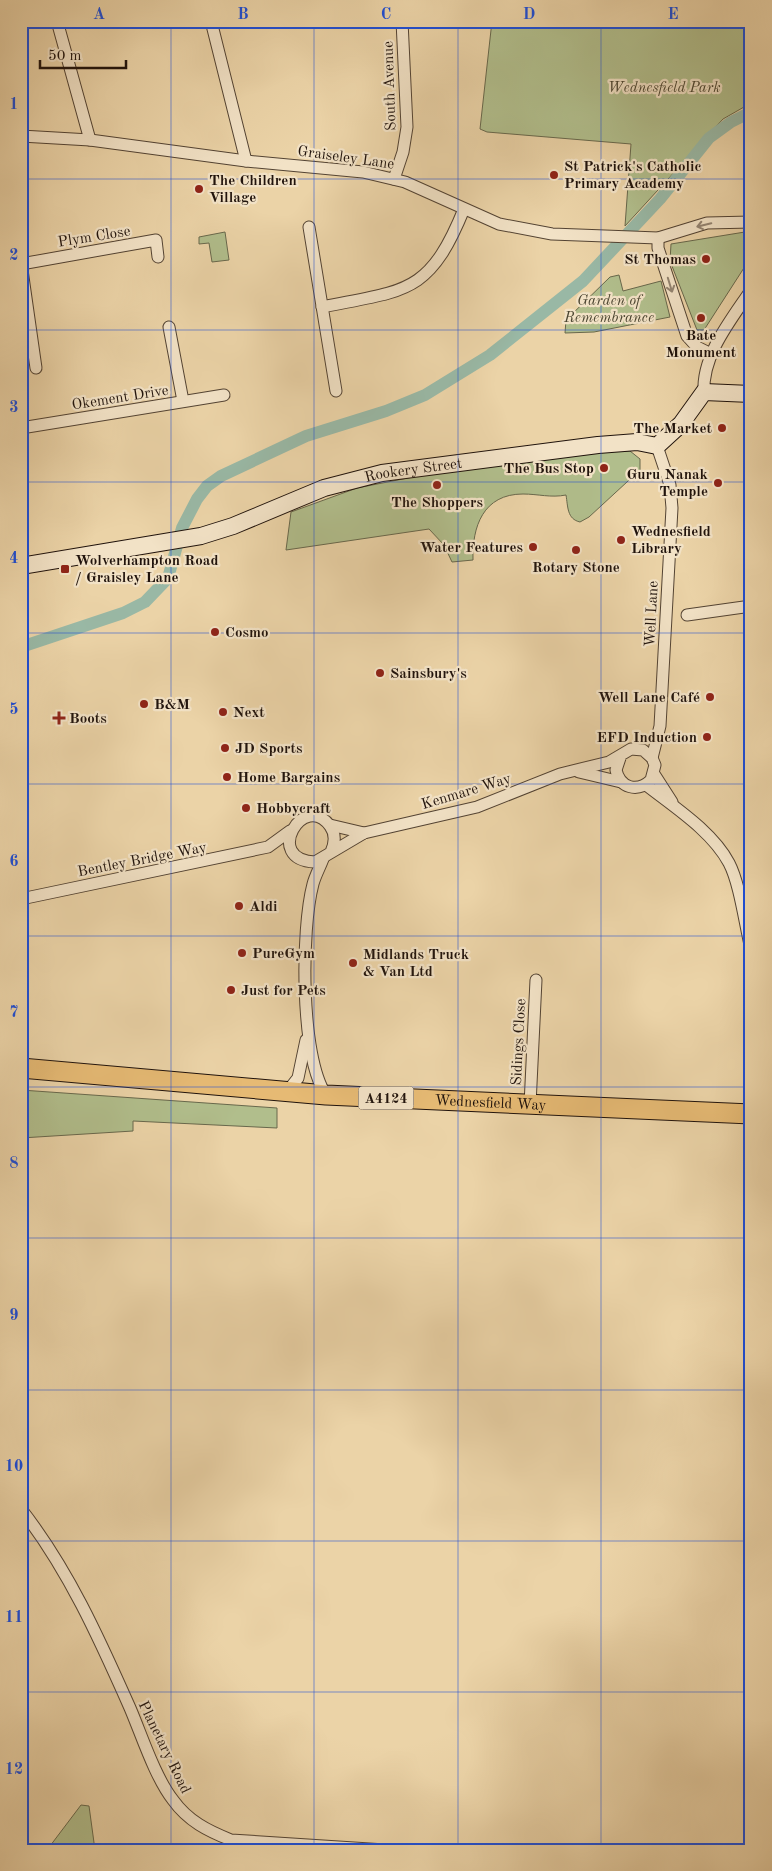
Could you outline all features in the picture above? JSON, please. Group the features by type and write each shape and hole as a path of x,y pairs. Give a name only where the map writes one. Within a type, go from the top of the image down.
{"main road":[{"name":"Wednesfield Way","path":"21,1068 326,1095 751,1114"}],"street":[{"path":"57,21 90,140"},
{"path":"211,21 246,161"},
{"name":"South Avenue","path":"394,179 403,152 407,127 402,21"},
{"name":"Graiseley Lane","path":"21,136 90,140 246,161 346,170 394,179 511,228 552,234 658,238"},
{"path":"322,306 394,292 420,279 429,272 446,250 464,209"},
{"path":"710,354 697,347 687,336 658,248 658,238 707,223 751,222"},
{"path":"309,227 336,391"},
{"name":"Plym Close","path":"21,264 156,240 158,257"},
{"path":"21,264 22,282 36,368"},
{"path":"657,446 681,424 704,392 703,377 710,354 751,290"},
{"path":"169,327 183,401"},
{"path":"704,392 751,394"},
{"name":"Okement Drive","path":"21,428 224,395"},
{"name":"Rookery Street","path":"21,566 153,546 201,536 233,526 316,490 367,475 598,444 637,442 657,446"},
{"name":"Well Lane","path":"652,758 660,726 672,508 670,485 657,446"},
{"path":"687,615 751,606"},
{"path":"643,750 652,741 660,726"},
{"path":"575,771 621,782 632,788 646,785 654,774 655,766 652,758 643,750 631,749 620,755 616,770 621,782"},
{"name":"Kenmare Way","path":"364,833 477,807 546,779 609,762 620,755"},
{"path":"654,774 676,808"},
{"path":"646,785 676,808 713,842 730,864 751,949"},
{"path":"268,847 290,832 298,821 305,818 322,819 330,825 364,833"},
{"path":"287,1092 298,1078 307,1034 307,936 313,884 335,838 330,825"},
{"path":"290,832 290,847 313,884"},
{"path":"268,847 315,862 364,833"},
{"name":"Bentley Bridge Way","path":"21,899 268,847"},
{"name":"Sidings Close","path":"530,1105 536,980"},
{"path":"307,1034 317,1078 326,1095"},
{"name":"Planetary Road","path":"21,1509 73,1587 104,1650 166,1790 184,1813 211,1833 231,1840 385,1850"}],"green space":[{"name":"Wednesfield Park","path":"492,21 751,21 751,103 723,119 625,226 631,144 487,132 480,129"},
{"path":"751,231 751,257 704,330 697,330 670,261 671,244"},
{"path":"225,232 229,260 212,262 209,243 199,244 199,237"},
{"name":"Garden of Remembrance","path":"619,275 623,291 661,281 670,317 594,332 565,333 566,320 610,277"},
{"path":"607,451 630,451 640,459 640,470 589,517 580,522 573,518 569,512 566,495 509,495 489,506 483,515 475,536 473,560 452,562 444,545 429,529 286,550 291,512 357,488 423,475"},
{"path":"21,1090 277,1108 277,1128 133,1121 133,1131 21,1138"},
{"path":"81,1805 89,1806 95,1850 47,1850"}],"waterway":[{"path":"21,647 123,613 145,602 168,578 182,528 197,499 207,486 221,476 306,436 386,411 425,395 490,355 583,281 660,199 709,138 731,122 751,112"}],"place":[{"name":"St Patrick's Catholic Primary Academy","path":"554,175"},
{"name":"The Children Village","path":"199,189"},
{"name":"St Thomas","path":"706,259"},
{"name":"Bate Monument","path":"701,318"},
{"name":"The Market","path":"722,428"},
{"name":"The Bus Stop","path":"604,468"},
{"name":"Guru Nanak Temple","path":"718,483"},
{"name":"The Shoppers","path":"437,485"},
{"name":"Wednesfield Library","path":"621,540"},
{"name":"Water Features","path":"533,547"},
{"name":"Rotary Stone","path":"576,550"},
{"name":"Wolverhampton Road / Graisley Lane","path":"65,569"},
{"name":"Cosmo","path":"215,632"},
{"name":"Sainsbury's","path":"380,673"},
{"name":"Well Lane Café","path":"710,697"},
{"name":"B&M","path":"144,704"},
{"name":"Next","path":"223,712"},
{"name":"Boots","path":"59,718"},
{"name":"EFD Induction","path":"707,737"},
{"name":"JD Sports","path":"225,748"},
{"name":"Home Bargains","path":"227,777"},
{"name":"Hobbycraft","path":"246,808"},
{"name":"Aldi","path":"239,906"},
{"name":"PureGym","path":"242,953"},
{"name":"Midlands Truck & Van Ltd","path":"353,963"},
{"name":"Just for Pets","path":"231,990"}]}
